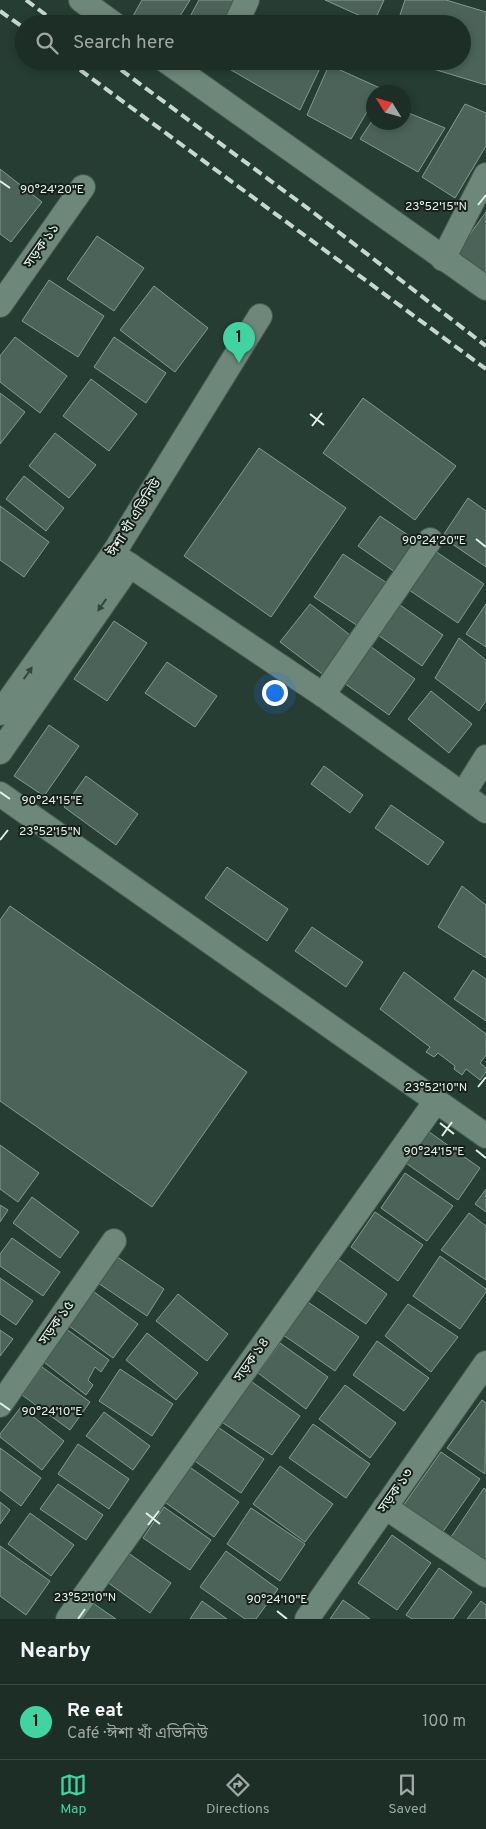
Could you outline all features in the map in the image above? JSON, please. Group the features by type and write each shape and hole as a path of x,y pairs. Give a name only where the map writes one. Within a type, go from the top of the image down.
{"street":[{"path":"81,0 102,15"},
{"path":"240,15 247,0"},
{"path":"179,70 486,288"},
{"path":"443,259 486,175"},
{"name":"সড়ক ১১","path":"0,305 83,187"},
{"name":"ঈশা খাঁ এভিনিউ","path":"0,713 122,560 260,316"},
{"path":"323,695 430,540"},
{"path":"0,752 122,560 323,695 486,811"},
{"path":"463,794 486,757"},
{"path":"0,794 486,1136"},
{"name":"সড়ক ১৪","path":"68,1619 436,1101"},
{"name":"সড়ক ১৫","path":"0,1406 114,1241"},
{"name":"সড়ক ১৩","path":"307,1619 485,1366"},
{"path":"385,1507 486,1575"}],"building":[{"path":"142,0 190,0 181,15 134,15"},
{"path":"199,0 237,0 228,15 191,15"},
{"path":"325,0 384,0 377,15 358,15"},
{"path":"405,0 446,0 486,12 486,85 437,70 471,70 471,15 400,15"},
{"path":"231,70 319,70 300,110"},
{"path":"327,70 340,70 373,85 366,85 366,114 351,139 307,115"},
{"path":"465,104 486,113 486,146 455,198 422,177"},
{"path":"411,114 445,128 418,172 360,139 366,130 411,130"},
{"path":"0,169 42,202 11,242 0,234"},
{"path":"486,212 486,278 454,256"},
{"path":"97,236 144,268 114,311 67,279"},
{"path":"49,280 104,316 78,357 22,321"},
{"path":"154,286 208,328 175,372 120,330"},
{"path":"15,337 67,376 40,413 0,382 0,356"},
{"path":"114,337 166,373 146,403 94,367"},
{"path":"91,379 137,414 109,451 63,416"},
{"path":"0,393 25,412 0,444"},
{"path":"363,398 456,466 415,520 323,453"},
{"path":"55,433 96,465 69,498 29,466"},
{"path":"259,448 346,508 271,617 184,556"},
{"path":"24,476 64,508 46,531 6,499"},
{"path":"468,498 486,511 486,567 442,537"},
{"path":"0,506 49,542 24,577 0,560"},
{"path":"380,516 424,546 402,577 358,546"},
{"path":"435,551 484,584 458,623 409,590"},
{"path":"343,554 390,585 361,628 314,597"},
{"path":"310,604 354,638 325,676 280,642"},
{"path":"486,604 486,647 466,634"},
{"path":"400,605 443,635 422,666 378,635"},
{"path":"114,621 147,643 107,701 74,679"},
{"path":"459,638 486,660 486,701 479,711 435,678"},
{"path":"370,646 415,679 389,715 344,683"},
{"path":"167,662 217,696 195,727 145,693"},
{"path":"431,691 472,724 449,753 408,719"},
{"path":"49,725 79,746 44,796 14,776"},
{"path":"324,766 363,795 350,813 311,784"},
{"path":"86,776 138,814 116,845 64,807"},
{"path":"391,805 444,842 428,865 375,828"},
{"path":"227,867 288,909 267,941 205,898"},
{"path":"462,886 486,905 486,958 438,927"},
{"path":"10,906 247,1072 152,1207 0,1101 0,920"},
{"path":"312,927 363,962 346,987 295,951"},
{"path":"473,970 486,979 486,1021 454,999"},
{"path":"404,972 486,1034 486,1055 480,1063 486,1068 486,1072 480,1080 466,1069 462,1075 454,1069 455,1066 438,1053 434,1057 426,1052 430,1047 380,1009"},
{"path":"425,1129 480,1168 458,1200 403,1161"},
{"path":"0,1145 39,1173 18,1202 0,1189"},
{"path":"405,1173 453,1206 427,1241 381,1208"},
{"path":"486,1189 486,1212 475,1204"},
{"path":"32,1197 79,1232 60,1258 13,1223"},
{"path":"0,1205 8,1210 0,1222"},
{"path":"375,1212 423,1245 398,1281 351,1247"},
{"path":"469,1213 486,1226 486,1280 441,1250"},
{"path":"12,1238 60,1272 43,1296 0,1266 0,1254"},
{"path":"113,1254 164,1289 147,1316 95,1281"},
{"path":"440,1256 486,1289 486,1292 460,1329 413,1296"},
{"path":"338,1259 387,1294 366,1324 317,1290"},
{"path":"0,1278 33,1301 16,1325 0,1314"},
{"path":"90,1289 138,1324 113,1358 65,1323"},
{"path":"178,1294 228,1334 207,1361 156,1321"},
{"path":"302,1298 359,1337 335,1371 279,1332"},
{"path":"408,1304 458,1337 431,1372 385,1336"},
{"path":"62,1326 109,1360 101,1372 95,1367 88,1380 93,1385 86,1395 40,1359"},
{"path":"0,1330 13,1339 0,1356"},
{"path":"147,1333 198,1373 176,1400 126,1360"},
{"path":"377,1341 429,1378 404,1411 353,1375"},
{"path":"280,1343 328,1377 306,1409 258,1373"},
{"path":"42,1367 90,1402 70,1430 22,1395"},
{"path":"120,1369 173,1404 152,1436 99,1401"},
{"path":"245,1377 300,1416 272,1455 214,1417"},
{"path":"345,1385 396,1423 370,1458 319,1419"},
{"path":"482,1400 486,1403 485,1474 447,1448"},
{"path":"21,1407 64,1441 42,1470 0,1437 0,1434"},
{"path":"104,1412 150,1446 133,1470 86,1436"},
{"path":"212,1423 264,1459 241,1493 189,1457"},
{"path":"313,1424 370,1464 346,1498 289,1458"},
{"path":"78,1444 129,1479 109,1509 58,1474"},
{"path":"0,1448 41,1478 21,1506 0,1490"},
{"path":"441,1452 480,1479 442,1533 403,1506"},
{"path":"184,1463 239,1502 214,1537 159,1498"},
{"path":"280,1466 333,1504 305,1542 253,1504"},
{"path":"58,1484 103,1515 86,1540 40,1509"},
{"path":"484,1488 486,1490 486,1569 447,1543"},
{"path":"0,1502 10,1510 0,1524"},
{"path":"164,1507 211,1540 190,1570 143,1538"},
{"path":"251,1508 305,1544 280,1581 227,1544"},
{"path":"30,1513 74,1545 51,1576 8,1544"},
{"path":"392,1535 431,1563 397,1610 358,1583"},
{"path":"0,1546 50,1581 26,1615 0,1596"},
{"path":"124,1550 171,1583 150,1613 103,1579"},
{"path":"226,1551 278,1589 256,1619 245,1619 200,1587"},
{"path":"439,1568 472,1592 453,1619 412,1619 406,1615"},
{"path":"87,1599 116,1619 73,1619"},
{"path":"343,1600 370,1619 330,1619"},
{"path":"202,1601 227,1619 190,1619"},
{"path":"481,1601 486,1605 486,1619 467,1619"}],"railway":[{"path":"26,0 46,15"},
{"path":"0,11 15,22"},
{"path":"80,70 486,369"},
{"path":"121,70 314,213 486,346"}],"place":[{"name":"Re eat","path":"239,363"}]}
